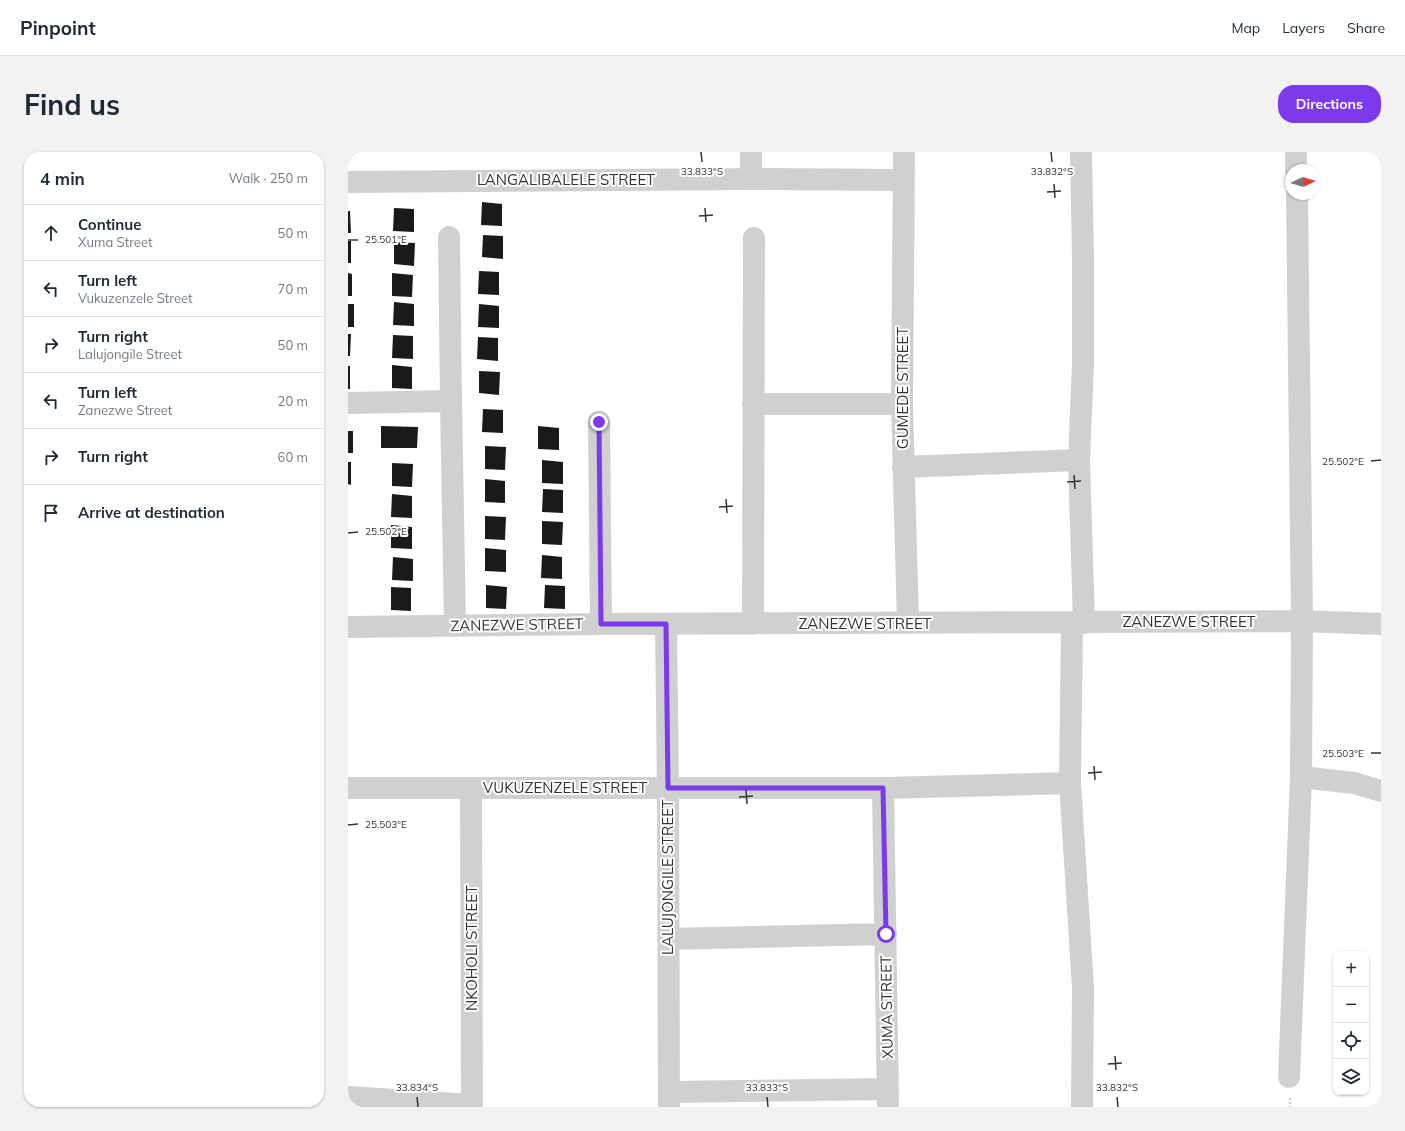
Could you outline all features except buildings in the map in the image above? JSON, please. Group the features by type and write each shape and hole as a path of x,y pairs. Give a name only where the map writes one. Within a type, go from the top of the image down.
{"street":[{"path":"751,152 751,179"},
{"name":"GUMEDE STREET","path":"904,152 902,404 908,624"},
{"path":"1081,152 1083,357 1079,460 1078,622 1070,783 1083,988 1082,1107"},
{"path":"1296,152 1296,164"},
{"name":"LANGALIBALELE STREET","path":"348,182 751,179 904,180"},
{"path":"1289,1077 1301,777 1302,621 1296,200"},
{"path":"448,237 455,626"},
{"path":"753,624 754,238"},
{"path":"348,403 450,401"},
{"path":"753,404 902,404"},
{"path":"599,422 601,624"},
{"path":"903,467 1079,460"},
{"name":"ZANEZWE STREET","path":"348,627 601,624 908,624 1302,621 1381,624"},
{"name":"LALUJONGILE STREET","path":"666,624 669,1099"},
{"path":"1301,777 1354,783 1381,791"},
{"name":"VUKUZENZELE STREET","path":"348,788 883,788 1070,783"},
{"name":"XUMA STREET","path":"883,788 888,1098"},
{"name":"NKOHOLI STREET","path":"471,789 472,1106"},
{"path":"668,939 886,934"},
{"path":"348,1097 472,1106"},
{"path":"669,1099 888,1098"}],"route":[{"path":"599,422 601,624 666,624 668,788 883,788 886,934"}]}
